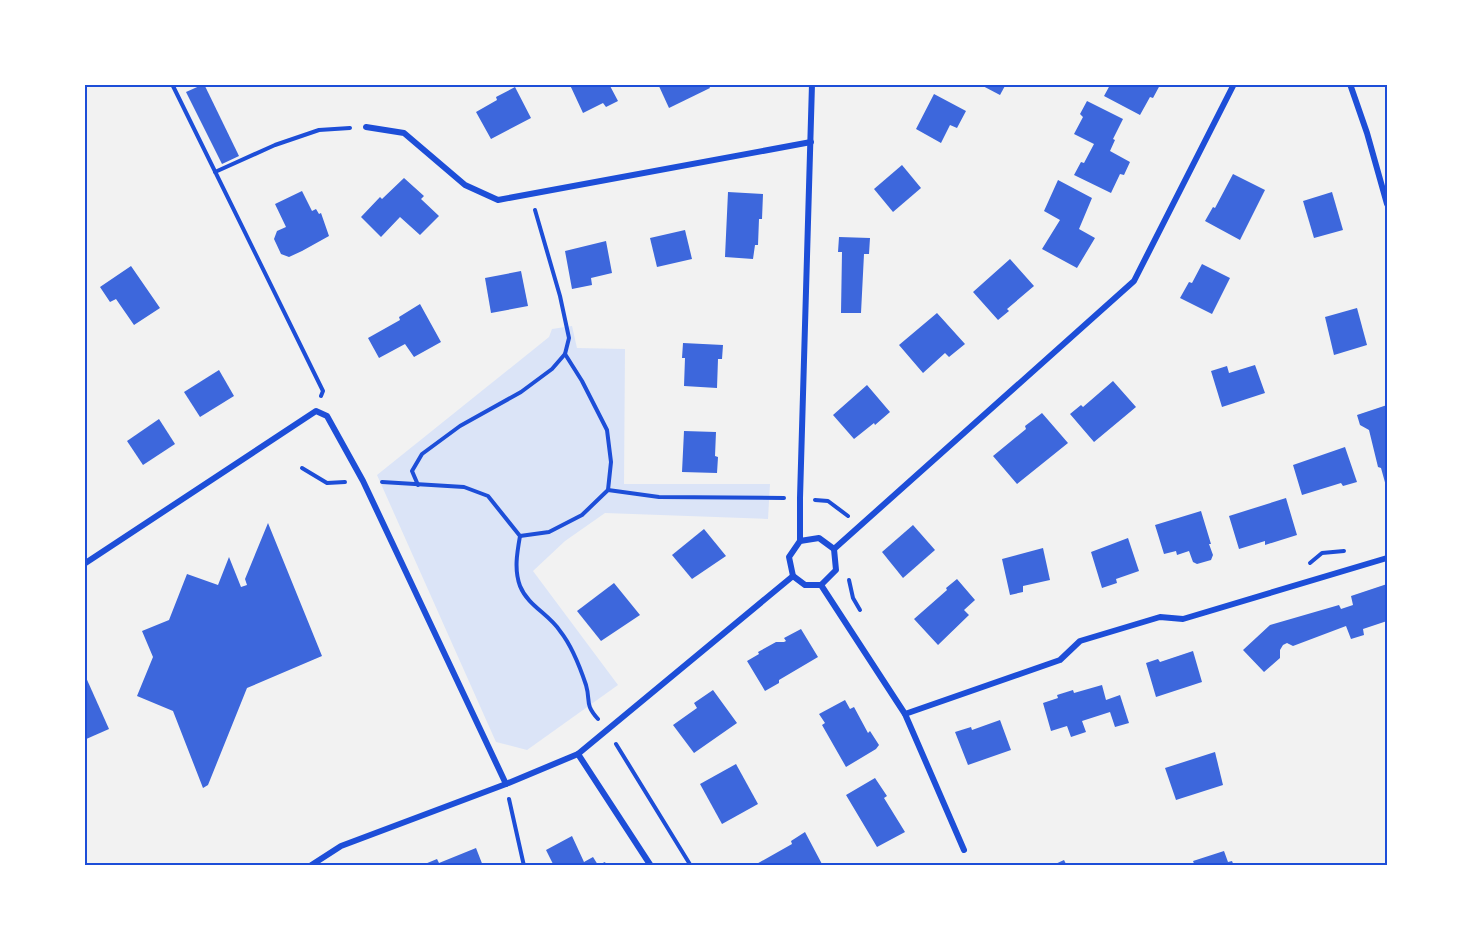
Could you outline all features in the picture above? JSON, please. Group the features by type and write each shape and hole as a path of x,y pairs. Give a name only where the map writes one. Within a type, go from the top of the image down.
{"street":[{"path":"800,541 819,538 834,549 836,570 821,585 805,585 793,576 789,557 800,541 812,84"},
{"path":"834,549 1134,281 1234,84"},
{"path":"1350,84 1367,133 1387,204"},
{"path":"366,127 404,133 465,185 498,200 811,142"},
{"path":"84,564 316,411 327,416 363,481 506,784"},
{"path":"905,714 1060,660 1080,641 1160,617 1183,619 1387,558"},
{"path":"310,866 341,846 506,784 578,754 793,576"},
{"path":"821,585 905,714 964,850"},
{"path":"578,754 651,866"}],"path":[{"path":"172,84 323,391 316,411"},
{"path":"215,172 275,145 319,130 366,127"},
{"path":"418,485 412,471 422,454 460,426 520,392 552,369 565,354 569,338 560,296 530,194"},
{"path":"520,536 549,532 582,515 608,490 611,462 607,430 582,381 565,354"},
{"path":"302,468 327,483 363,481 464,487 488,496 520,536 516,564 520,586 533,605 560,629 580,670 586,687 589,708 607,729 691,866"},
{"path":"608,490 659,497 800,498 828,501 861,525"},
{"path":"1302,568 1322,553 1354,550"},
{"path":"847,575 853,598 864,618"},
{"path":"506,784 524,866"}],"shaded area":[{"path":"572,326 577,348 625,349 624,484 770,484 768,519 605,513 565,541 533,571 618,685 527,750 496,742 377,475 549,337 552,329"}],"building":[{"path":"204,84 239,156 222,164 186,92"},
{"path":"571,84 609,84 618,101 606,107 603,103 583,113"},
{"path":"658,84 708,84 710,88 669,108"},
{"path":"979,84 1006,84 1000,95"},
{"path":"1110,85 1160,85 1140,115 1104,96"},
{"path":"515,87 531,118 491,139 476,112 497,100 496,97"},
{"path":"934,94 966,111 957,128 950,125 941,143 916,129"},
{"path":"1087,101 1123,119 1110,151 1130,162 1124,175 1120,174 1111,193 1074,175 1081,162 1084,163 1094,144 1074,134 1083,117 1080,114"},
{"path":"902,165 921,188 893,212 874,189"},
{"path":"1233,174 1265,190 1240,240 1205,221 1213,207 1215,208"},
{"path":"404,178 424,196 421,199 439,216 420,235 400,217 381,237 361,217 380,197 382,199"},
{"path":"1058,180 1092,198 1079,229 1095,238 1077,268 1042,249 1060,220 1044,211"},
{"path":"302,191 312,211 316,209 319,214 321,213 329,236 289,257 281,254 274,239 277,231 286,227 275,204"},
{"path":"728,192 763,194 758,245 755,245 753,259 725,257"},
{"path":"1332,192 1343,230 1314,238 1303,201"},
{"path":"685,230 692,259 657,267 650,238"},
{"path":"839,237 870,238 869,254 864,254 861,313 841,313 842,252 838,252"},
{"path":"606,241 612,273 591,278 592,285 572,289 565,251"},
{"path":"1010,259 1034,286 1007,309 1009,311 998,320 973,292"},
{"path":"1202,264 1230,278 1212,314 1180,298 1189,282 1192,283"},
{"path":"131,266 160,308 134,325 116,299 110,302 100,287"},
{"path":"521,271 528,306 491,313 485,278"},
{"path":"420,304 441,342 414,357 405,344 379,358 368,338 400,320 399,317"},
{"path":"1357,308 1367,345 1334,355 1325,317"},
{"path":"937,313 965,344 949,357 945,353 923,373 899,345"},
{"path":"683,343 723,345 722,359 718,359 717,388 684,386"},
{"path":"1255,365 1265,393 1222,407 1211,371 1227,366 1229,373"},
{"path":"219,370 234,396 200,417 184,392"},
{"path":"1113,381 1136,407 1094,442 1070,414 1081,405 1083,407"},
{"path":"867,385 890,412 854,439 833,415"},
{"path":"1387,405 1386,486 1381,468 1378,467 1369,430 1360,425 1357,415"},
{"path":"1042,413 1068,443 1017,484 993,456"},
{"path":"159,419 175,444 143,465 127,441"},
{"path":"684,431 716,432 717,473 682,472"},
{"path":"1345,447 1357,482 1343,486 1341,483 1302,495 1293,465"},
{"path":"1286,498 1297,535 1265,545 1265,541 1239,549 1229,516"},
{"path":"1201,511 1211,544 1209,544 1213,555 1211,560 1197,564 1193,562 1189,551 1177,555 1176,551 1164,554 1155,525"},
{"path":"268,523 322,656 247,688 208,785 203,788 173,711 137,696 153,657 142,631 169,620 187,574 218,585 229,557 241,587 247,585 245,579"},
{"path":"913,525 935,550 903,578 882,552"},
{"path":"704,529 726,556 692,579 672,555"},
{"path":"1128,538 1139,571 1116,579 1117,583 1102,588 1091,552"},
{"path":"1043,548 1050,580 1023,586 1023,592 1010,595 1002,559"},
{"path":"957,579 975,600 964,610 969,615 938,645 914,619"},
{"path":"614,583 640,615 601,641 577,611"},
{"path":"1387,584 1387,621 1363,629 1364,635 1351,639 1346,626 1293,646 1287,643 1280,650 1280,658 1264,672 1243,650 1270,625 1339,605 1341,609 1353,605 1351,596"},
{"path":"801,629 818,657 765,691 747,661 776,642 786,641 784,638"},
{"path":"1193,651 1202,682 1156,697 1146,663 1158,659 1160,662"},
{"path":"84,673 109,729 84,740"},
{"path":"1102,685 1106,700 1120,695 1129,723 1115,727 1110,712 1082,721 1086,732 1071,737 1067,726 1051,731 1043,703 1073,690 1074,693"},
{"path":"713,690 737,723 694,753 673,725 697,708 694,703"},
{"path":"845,700 850,709 854,707 868,733 870,731 879,745 846,767 822,725 825,723 819,714"},
{"path":"1000,720 1011,750 968,765 955,732 971,727 972,730"},
{"path":"1215,752 1223,785 1176,800 1165,768"},
{"path":"736,764 758,804 722,824 700,784"},
{"path":"875,778 887,796 884,798 905,832 877,847 846,795"},
{"path":"805,832 823,866 753,866 792,844 791,841"},
{"path":"572,836 584,862 593,857 598,865 605,862 607,866 554,866 546,850"},
{"path":"476,848 483,866 420,866 437,859 439,863"},
{"path":"1224,851 1228,862 1232,861 1234,866 1195,866 1193,861"},
{"path":"1064,860 1067,866 1051,866"}]}
